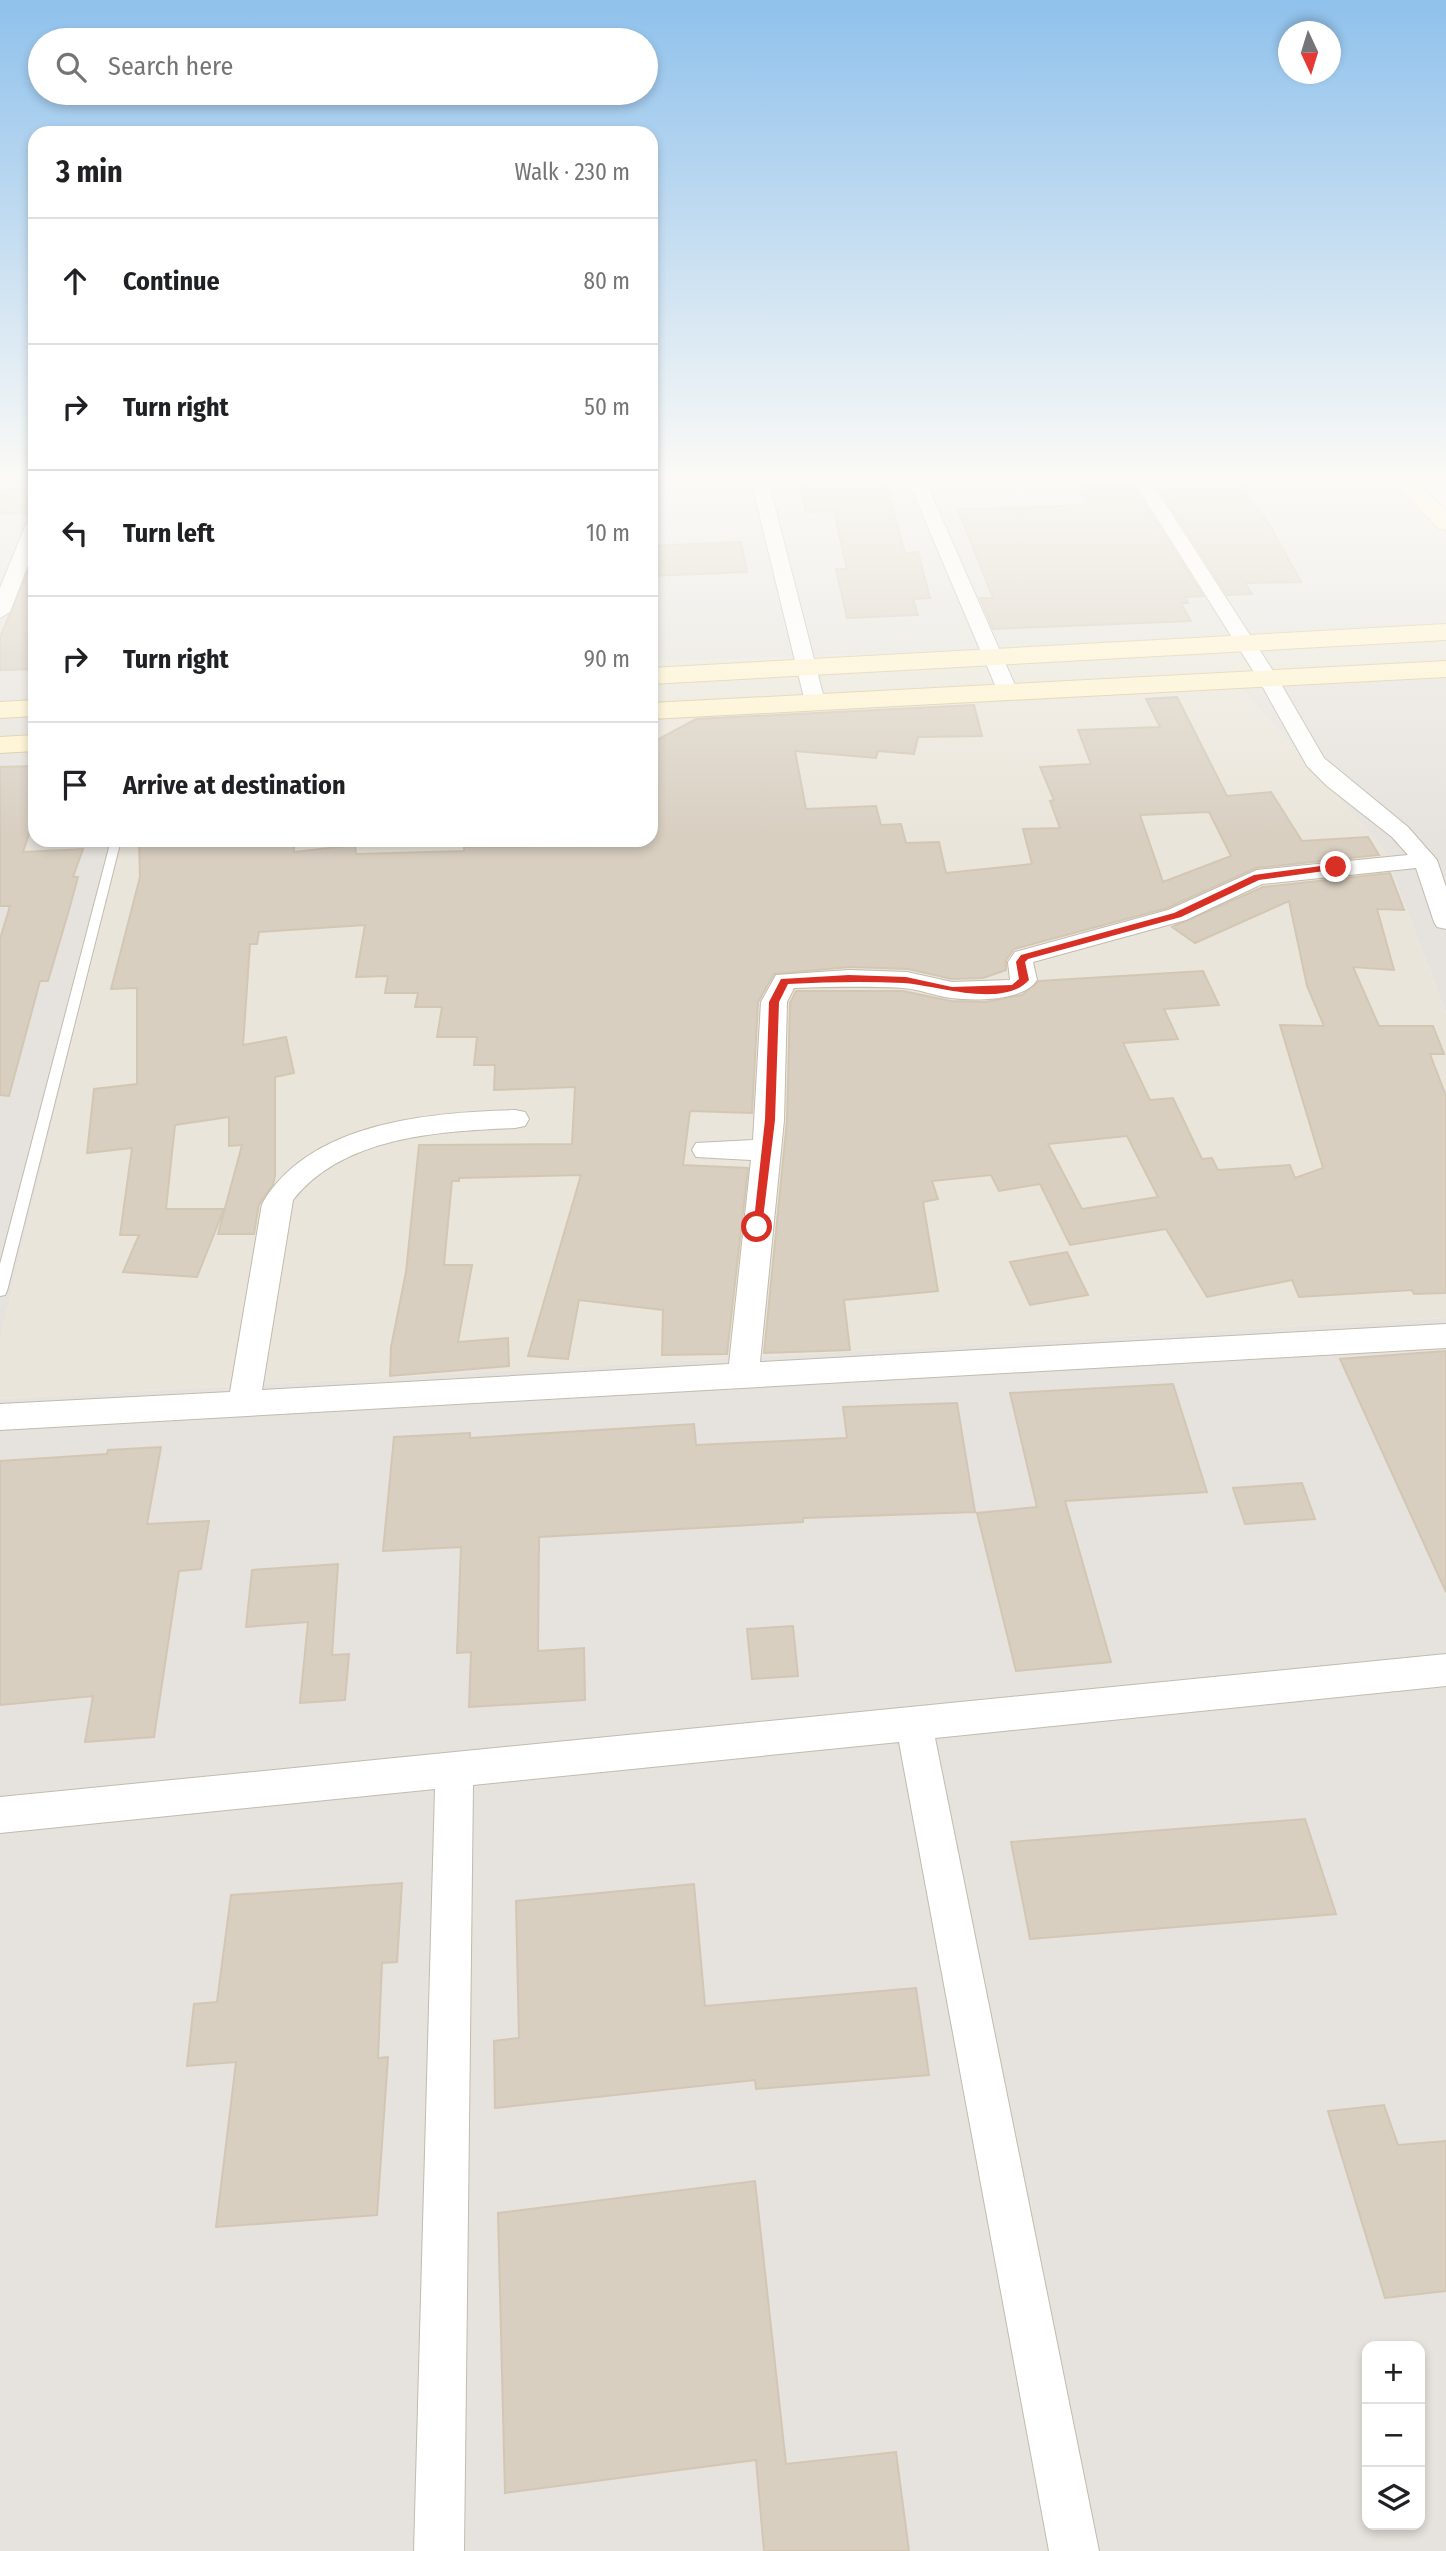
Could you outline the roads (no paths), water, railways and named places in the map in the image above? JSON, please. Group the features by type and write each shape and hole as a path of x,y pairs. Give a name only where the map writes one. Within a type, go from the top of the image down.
{"street":[{"path":"789,599 815,702"},
{"path":"967,599 1008,692"},
{"path":"1215,599 1267,677 1315,761 1400,832 1425,860 1440,886 1446,922"},
{"path":"658,676 1446,632"},
{"path":"658,711 1446,669"},
{"path":"0,710 28,708"},
{"path":"0,745 28,743"},
{"path":"743,1376 770,1120 774,1002 785,981 849,978 906,980 952,990 1014,988 1024,980 1020,962 1024,957 1177,915 1257,877 1425,860"},
{"path":"244,1404 276,1204 292,1178 312,1162 387,1132 443,1121 515,1119"},
{"path":"706,1150 765,1150"},
{"path":"0,1417 1446,1336"},
{"path":"0,1815 1446,1670"},
{"path":"914,1723 1074,2551"},
{"path":"439,2551 454,1769"}],"lane":[{"path":"0,1291 114,847"}]}
